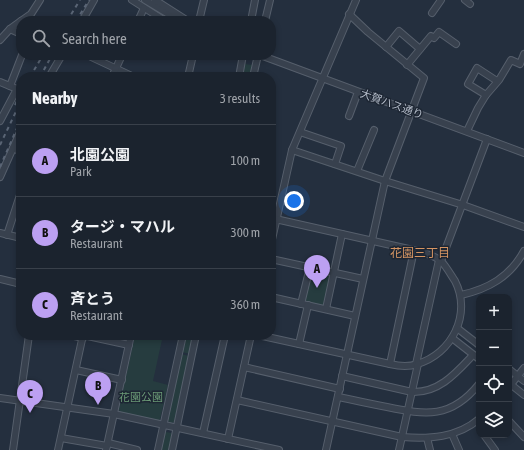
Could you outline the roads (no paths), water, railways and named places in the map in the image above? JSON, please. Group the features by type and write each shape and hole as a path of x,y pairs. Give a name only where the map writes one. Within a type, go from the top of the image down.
{"street":[{"path":"28,16 40,0"},
{"path":"85,16 94,0"},
{"path":"132,0 157,16"},
{"path":"145,0 172,16"},
{"path":"155,0 180,16"},
{"path":"200,16 204,0"},
{"path":"252,16 255,0"},
{"path":"266,16 270,0"},
{"path":"276,211 292,150 355,2 347,0"},
{"path":"432,13 441,0"},
{"path":"140,16 144,8"},
{"path":"326,450 385,181 424,78 349,14"},
{"path":"0,40 16,25"},
{"path":"10,30 16,32"},
{"path":"386,47 399,31 420,49"},
{"path":"407,65 431,36 434,38 439,32 456,44"},
{"path":"467,131 486,95 499,80 511,60 520,64 524,54"},
{"path":"10,86 20,60"},
{"path":"52,72 59,60"},
{"path":"97,60 123,72"},
{"path":"114,72 120,60"},
{"path":"189,72 192,60"},
{"path":"240,72 243,60"},
{"path":"254,72 258,60"},
{"name":"大賀ハス通り","path":"272,60 524,153"},
{"path":"486,95 468,84 478,68 497,81"},
{"path":"0,82 16,89"},
{"path":"0,121 16,91"},
{"path":"349,116 358,92"},
{"path":"357,171 374,130"},
{"path":"300,132 342,146 335,164"},
{"path":"401,449 402,437 417,364 440,261 463,205 487,139"},
{"path":"0,177 16,141"},
{"path":"292,150 463,205 524,227"},
{"path":"7,235 16,207"},
{"path":"276,219 422,252 440,261 452,275 461,295 460,315 457,328 452,338 443,349 432,357 417,364 390,364 276,339"},
{"path":"0,233 16,237"},
{"path":"326,309 342,234"},
{"path":"390,364 414,250"},
{"path":"461,295 476,292 500,280 522,261 524,251"},
{"path":"276,260 363,279"},
{"path":"301,304 310,267"},
{"path":"0,279 16,283"},
{"path":"276,298 355,316"},
{"path":"299,344 308,305"},
{"path":"457,328 476,343"},
{"path":"452,338 476,357"},
{"path":"13,450 28,340"},
{"path":"58,450 82,340"},
{"path":"103,340 129,345"},
{"path":"107,446 130,340"},
{"path":"158,450 182,340"},
{"path":"172,450 195,340"},
{"path":"203,433 224,340"},
{"path":"228,439 250,340"},
{"path":"342,376 412,392 429,389 447,381 473,355"},
{"path":"244,367 340,389"},
{"path":"512,383 524,368"},
{"path":"76,370 122,380"},
{"path":"512,371 524,381"},
{"path":"512,386 524,395"},
{"path":"338,397 408,412 426,413 444,410 458,404 470,395 476,388"},
{"path":"0,398 114,414 279,450"},
{"path":"237,400 402,437 427,438 452,434 476,422"},
{"path":"512,425 524,437"},
{"path":"452,434 459,450"},
{"path":"61,438 137,450"},
{"path":"427,438 430,450"},
{"path":"486,438 495,450"}],"railway":[{"path":"70,16 80,0"},
{"path":"79,16 89,0"},
{"path":"33,72 40,60"},
{"path":"43,72 49,60"},
{"path":"0,145 16,111"},
{"path":"0,167 16,130"}],"place":[{"name":"北園公園","path":"317,288"},
{"name":"タージ・マハル","path":"98,405"},
{"name":"斉とう","path":"30,413"}],"district":[{"name":"花園三丁目","path":"420,253"}],"park label":[{"name":"花園公園","path":"141,397"}]}
